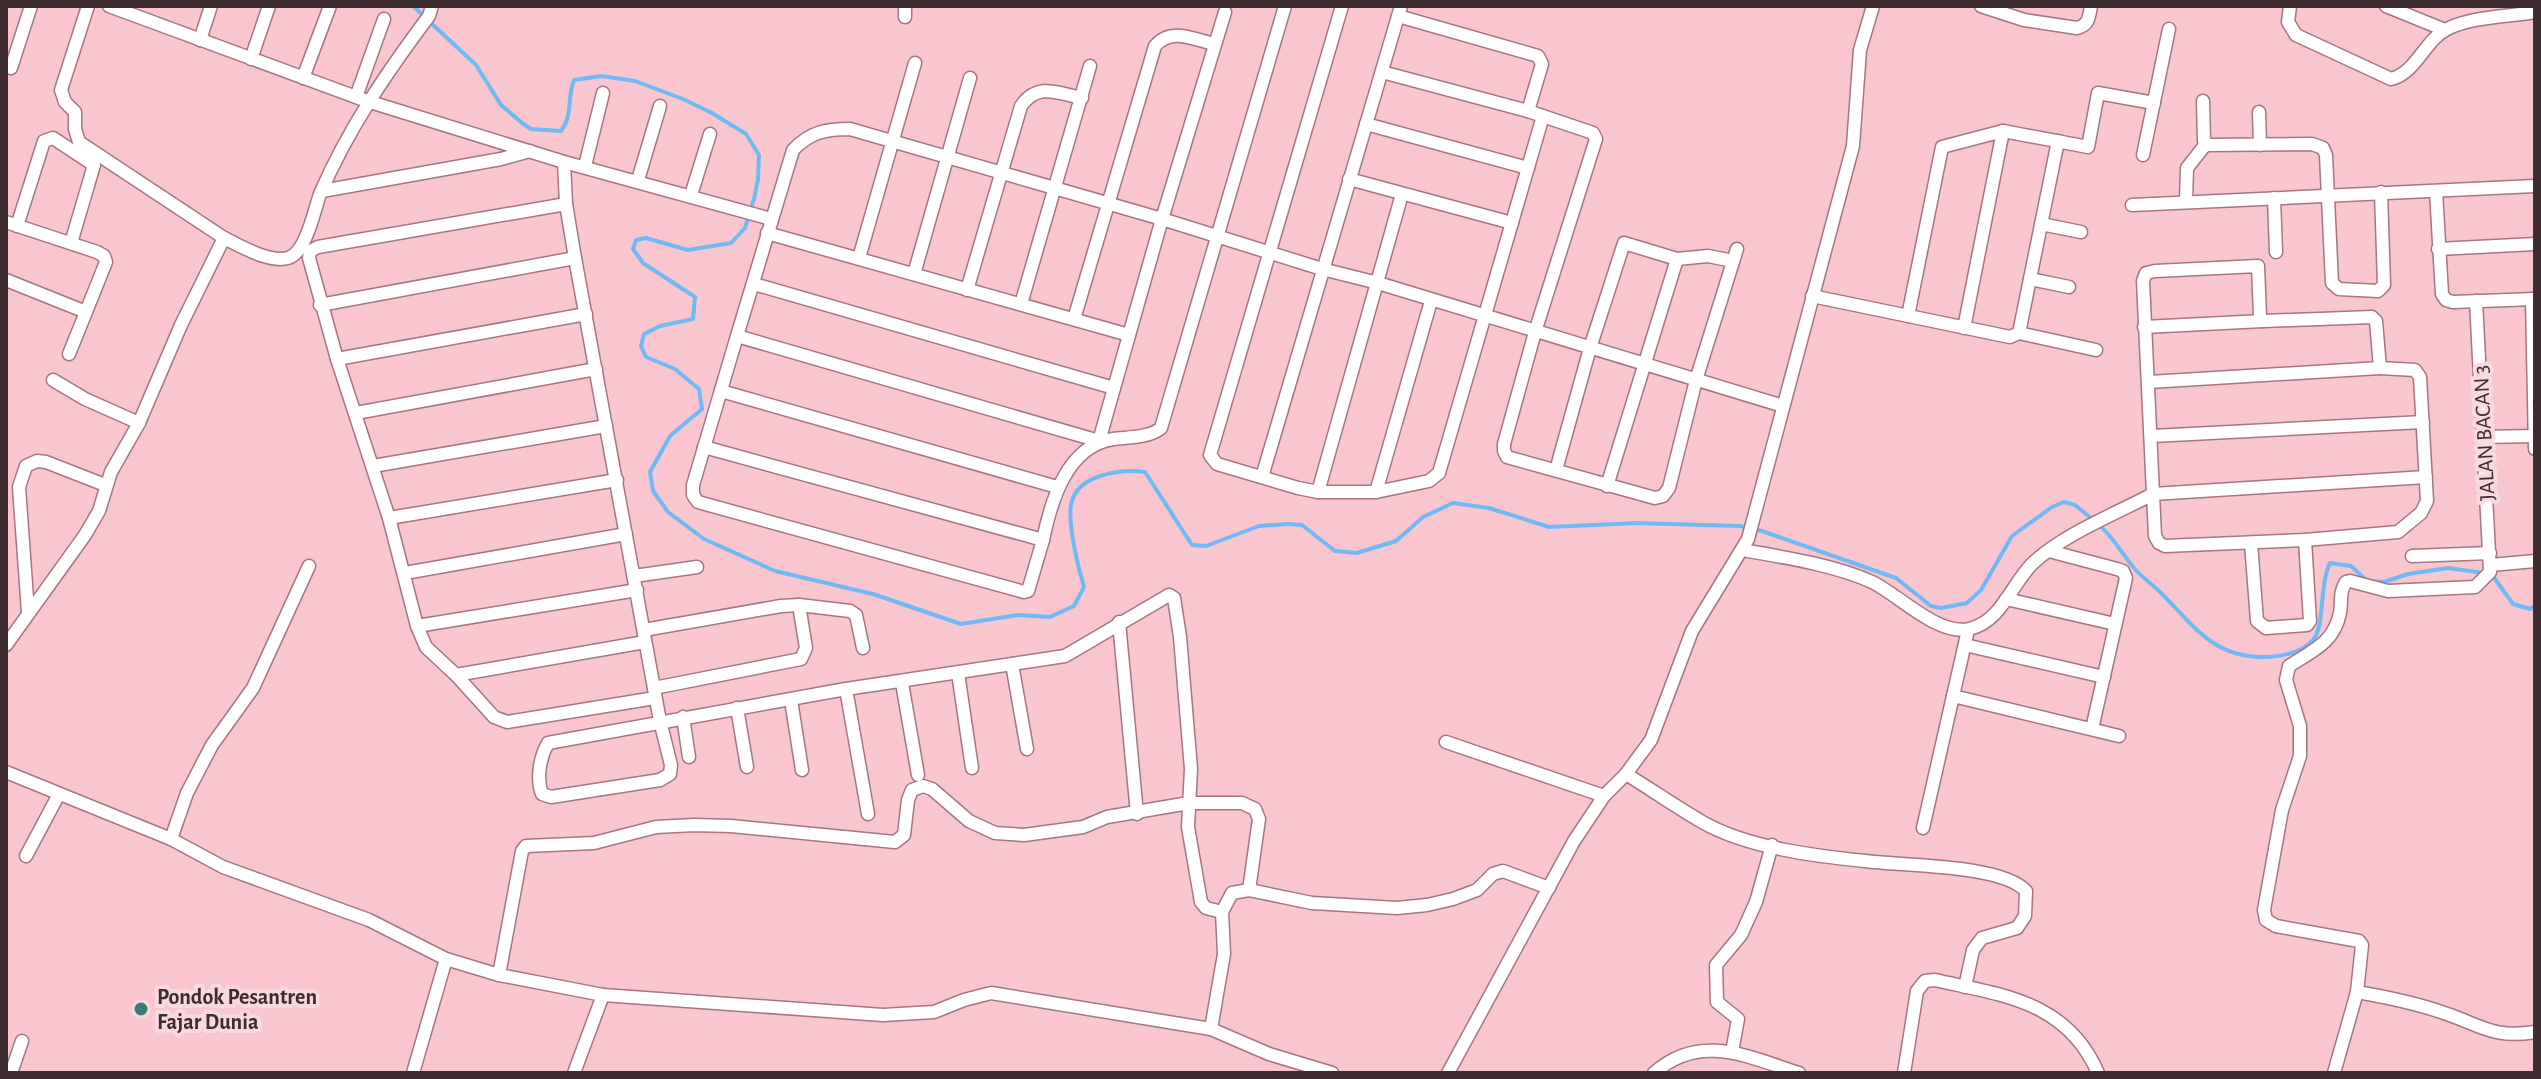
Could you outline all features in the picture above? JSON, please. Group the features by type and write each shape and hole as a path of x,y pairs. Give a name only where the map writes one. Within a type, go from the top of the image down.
{"street":[{"path":"11,68 31,6"},
{"path":"88,6 61,90 65,102 75,112 79,142 224,238 268,257 287,258 307,248 566,204"},
{"path":"109,6 146,12 200,40 361,99 564,162 764,217"},
{"path":"200,40 211,6"},
{"path":"251,59 269,6"},
{"path":"303,78 330,6"},
{"path":"737,336 1099,441 1151,434 1161,428 1285,6"},
{"path":"1342,6 1210,455 1217,464 1318,492 1376,492 1429,481 1439,473 1543,116"},
{"path":"1448,1073 1574,841 1604,796 1626,774 1651,740 1692,631 1745,544 1853,146 1860,50 1873,6"},
{"path":"1981,6 2024,20 2077,28 2089,21 2091,6"},
{"path":"2290,6 2288,22 2296,35 2391,79 2402,75 2445,30 2479,20 2535,12"},
{"path":"2386,6 2420,12 2445,30"},
{"path":"2479,20 2485,6"},
{"path":"361,99 416,33 430,11"},
{"path":"1262,477 1400,11 1538,56 1542,64 1528,111"},
{"path":"1225,12 1162,219 1099,441 1081,456 1057,487 1029,589 1024,592 698,502 693,495 693,485 754,284 767,233 764,217 793,150 804,139 826,129 850,129 1162,219 1783,406"},
{"path":"384,19 361,99 322,191 307,248 320,305 373,466 405,573 417,626 426,647 494,717 507,722 654,693 801,659 806,648 799,605"},
{"path":"2143,155 2169,29"},
{"path":"1074,319 1155,46 1162,38 1175,34 1214,44"},
{"path":"859,258 915,63"},
{"path":"1021,304 1090,66"},
{"path":"1382,72 1528,111 1593,133 1596,145 1535,332 1504,451 1507,457 1607,486 1655,498 1663,496 1669,488 1696,380 1735,255 1677,259 1624,243 1590,348 1556,470"},
{"path":"914,274 970,78"},
{"path":"967,290 1021,106 1029,94 1042,90 1082,98"},
{"path":"585,166 603,93"},
{"path":"1908,316 1942,147 2003,131 2088,147 2098,93 2154,103"},
{"path":"2186,201 2187,168 2206,144 2203,101"},
{"path":"638,180 660,106"},
{"path":"2259,112 2260,145"},
{"path":"1366,124 1528,168"},
{"path":"1964,328 2003,131"},
{"path":"691,195 710,134"},
{"path":"69,354 106,262 104,256 12,224 44,141 53,138 94,165 71,243"},
{"path":"2019,333 2058,141"},
{"path":"2206,144 2312,144 2323,148 2326,155 2332,283 2339,289 2378,291"},
{"path":"322,191 501,159 533,150"},
{"path":"564,162 566,204 575,258 654,693 660,721 671,765 670,774 660,780 551,797 542,794 539,786 542,754 548,743 660,721 846,689 902,683 1065,656 1163,596 1174,598 1191,769 1188,827 1201,902 1206,908 1222,912"},
{"path":"1349,179 1512,223"},
{"path":"2132,205 2535,186"},
{"path":"2436,191 2442,294 2446,300 2534,299 2535,449"},
{"path":"2380,368 2376,321 2372,317 2374,299 2384,285 2381,192"},
{"path":"1318,492 1402,194"},
{"path":"2274,198 2276,252"},
{"path":"2041,224 2081,232"},
{"path":"767,233 1129,335"},
{"path":"6,645 99,511 105,485 139,423 181,325 224,238"},
{"path":"2438,249 2535,244"},
{"path":"320,305 575,258"},
{"path":"1607,486 1677,259"},
{"path":"2149,382 2380,368 2419,372 2426,507 2398,532 2251,543 2176,546 2159,543 2155,536 2144,327 2143,281 2146,273 2258,266 2260,317 2263,321"},
{"path":"2030,279 2069,287"},
{"path":"6,280 86,312"},
{"path":"754,284 1114,388"},
{"path":"1812,296 2010,337 2019,333 2096,350"},
{"path":"1376,492 1431,301"},
{"name":"JALAN BACAN 3","path":"2476,301 2489,568"},
{"path":"337,359 586,314"},
{"path":"2144,327 2372,317"},
{"path":"356,413 596,369"},
{"path":"53,380 85,399 139,423"},
{"path":"721,391 1057,487"},
{"path":"2152,436 2423,422"},
{"path":"373,466 606,426"},
{"path":"2482,437 2535,436"},
{"path":"704,447 1043,540"},
{"path":"28,612 19,487 26,466 37,461 46,462 105,485"},
{"path":"1745,544 1854,575 1875,584 1937,623 1968,630 1987,622 2030,565 2049,551 2153,494 2426,477"},
{"path":"389,518 617,480"},
{"path":"405,573 626,534"},
{"path":"2251,543 2257,621 2266,628 2307,625 2310,621 2305,540"},
{"path":"2049,551 2123,571 2126,578 2092,729"},
{"path":"2412,556 2489,568 2535,561"},
{"path":"171,839 193,781 212,745 253,688 309,566"},
{"path":"634,576 697,567"},
{"path":"2334,1073 2357,992 2363,950 2359,941 2276,926 2266,920 2264,910 2282,810 2300,756 2300,726 2286,673 2289,666 2328,641 2340,613 2341,589 2346,582 2401,591 2475,587 2489,568"},
{"path":"417,626 637,590"},
{"path":"2006,599 2115,624"},
{"path":"456,675 799,605 850,611 856,615 863,648"},
{"path":"1119,622 1137,814"},
{"path":"1923,828 1968,630"},
{"path":"1965,645 2104,677"},
{"path":"1012,664 1027,749"},
{"path":"958,673 972,768"},
{"path":"902,683 918,775"},
{"path":"846,689 868,814"},
{"path":"1953,696 2119,736"},
{"path":"791,700 802,770"},
{"path":"737,708 747,767"},
{"path":"683,717 689,757"},
{"path":"1446,742 1604,796"},
{"path":"6,772 171,839 223,867 369,920 446,959 499,975 603,995 883,1015 934,1012 991,993 1211,1029 1269,1054 1332,1073"},
{"path":"1626,774 1706,824 1743,839 1827,857 1970,871 1998,876 2020,885 2026,891 2025,916 2017,928 1982,938 1973,950 1965,987"},
{"path":"499,975 522,851 526,846 594,843 656,827 694,825 895,842 904,835 912,790 923,786 932,789 969,821 995,833 1024,835 1070,830 1107,817 1189,803 1242,803 1255,809 1259,819 1249,890"},
{"path":"26,856 59,794"},
{"path":"1732,1052 1738,1019 1717,1002 1716,965 1741,935 1756,902 1772,845"},
{"path":"1211,1029 1224,954 1222,912 1232,893 1249,890 1312,903 1397,908 1453,899 1477,890 1493,874 1503,871 1549,888"},
{"path":"413,1073 446,959"},
{"path":"1904,1073 1917,991 1925,981 1935,980 2024,1000 2049,1013 2068,1030 2098,1073"},
{"path":"2357,992 2445,1013 2495,1034 2513,1036 2535,1032"},
{"path":"574,1073 603,995"},
{"path":"11,1073 22,1041"},
{"path":"1654,1073 1677,1056 1690,1051 1732,1052 1799,1073"}],"waterway":[{"path":"413,6 476,65 501,105 531,129 561,131 567,119 574,80 602,76 635,81 683,99 746,134 759,155 758,179 745,228 731,243 688,250 646,238 636,240 633,249 643,263 695,297 693,319 660,326 644,334 641,346 646,357 675,369 699,389 702,409 670,436 650,472 653,491 668,512 704,539 775,571 873,594 961,624 1018,615 1050,617 1074,606 1084,587 1071,524 1071,505 1075,495 1090,480 1124,472 1145,472 1192,545 1206,546 1259,526 1288,524 1302,525 1335,551 1357,553 1396,541 1423,517 1453,503 1489,508 1549,527 1637,523 1740,526 1896,578 1931,606 1941,608 1967,603 1981,590 2012,536 2052,507 2064,502 2075,505 2092,519"},
{"path":"2099,525 2137,571 2196,629 2219,647 2249,656 2286,655 2313,640 2319,626 2324,582 2330,563 2351,566 2367,581 2384,582 2408,574 2448,568 2483,573 2495,579 2513,604 2530,609 2535,606"}],"place":[{"name":"Pondok Pesantren Fajar Dunia","path":"141,1009"}]}
